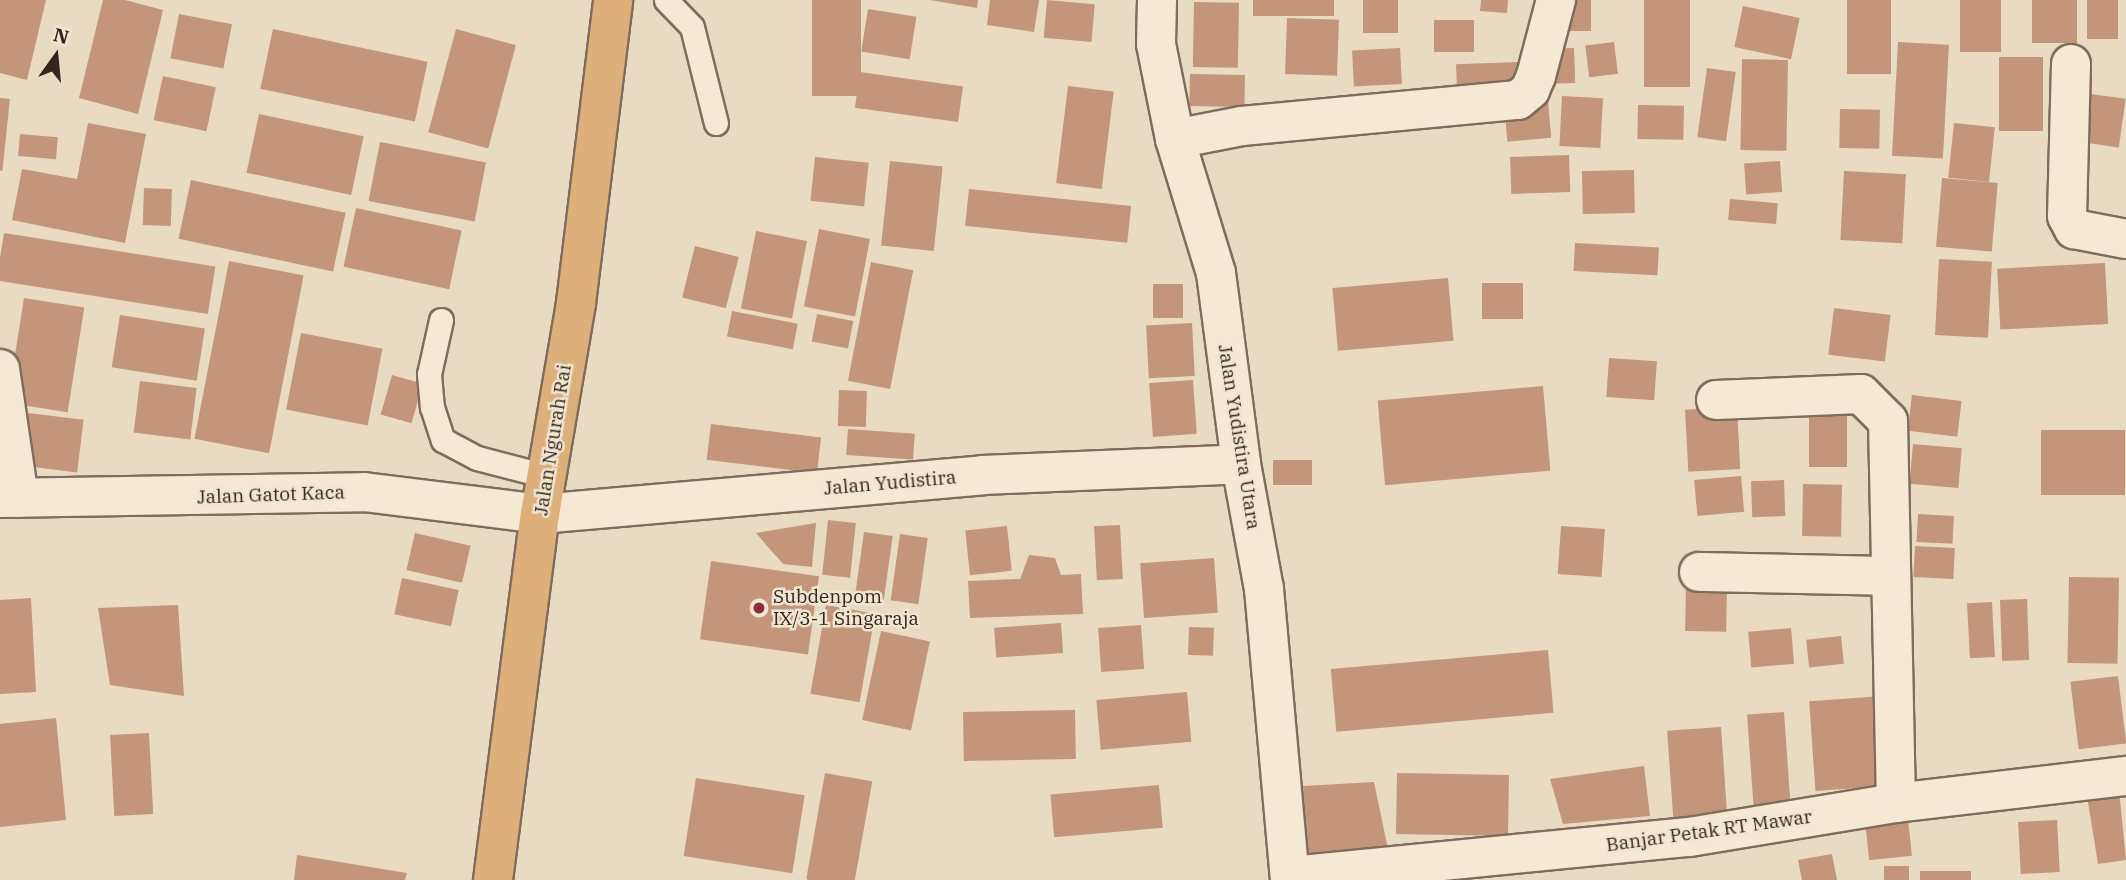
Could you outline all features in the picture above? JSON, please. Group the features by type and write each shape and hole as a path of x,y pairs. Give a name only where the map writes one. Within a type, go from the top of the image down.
{"highway":[{"name":"Jalan Ngurah Rai","path":"493,880 540,514 576,303 613,0"}],"street":[{"name":"Jalan Yudistira Utara","path":"1157,0 1156,44 1175,139 1216,273 1241,464 1264,589 1290,878"},
{"path":"1175,139 1242,126 1518,100 1530,90 1536,76 1556,0"},
{"path":"2071,65 2067,216 2074,229 2126,239"},
{"path":"0,369 9,498"},
{"path":"1716,400 1861,394 1879,407 1888,421 1889,576 1896,803"},
{"name":"Jalan Yudistira","path":"540,514 983,475 1241,464"},
{"name":"Jalan Gatot Kaca","path":"9,498 364,492 540,514"},
{"path":"1699,572 1889,576"},
{"name":"Banjar Petak RT Mawar","path":"1290,878 1690,837 1896,803 2126,776"}],"lane":[{"path":"666,0 692,27 716,123"},
{"path":"441,320 429,374 432,407 443,440 477,458 546,476"}],"building":[{"path":"0,0 46,0 27,80 0,73"},
{"path":"103,0 125,0 163,10 138,114 79,98"},
{"path":"812,0 861,0 861,96 812,96"},
{"path":"930,0 978,0 977,8"},
{"path":"990,0 1039,0 1034,32 987,25"},
{"path":"1047,0 1095,4 1092,42 1044,38"},
{"path":"1253,0 1334,0 1334,16 1253,16"},
{"path":"1363,0 1398,0 1398,33 1363,33"},
{"path":"1481,0 1508,0 1507,13 1480,11"},
{"path":"1564,0 1591,0 1591,31 1564,31"},
{"path":"1644,0 1690,0 1690,87 1644,87"},
{"path":"1847,0 1891,0 1891,74 1847,74"},
{"path":"1960,0 2001,0 2001,52 1960,52"},
{"path":"2032,0 2077,0 2077,43 2032,43"},
{"path":"2087,0 2118,0 2118,39 2087,39"},
{"path":"1194,2 1239,3 1238,68 1193,67"},
{"path":"1743,6 1800,18 1791,59 1734,47"},
{"path":"868,9 916,17 910,59 861,51"},
{"path":"179,14 232,24 223,68 170,58"},
{"path":"1287,18 1339,20 1337,76 1285,74"},
{"path":"1434,20 1474,20 1474,52 1434,52"},
{"path":"273,29 428,62 415,122 260,89"},
{"path":"456,29 516,45 488,148 428,132"},
{"path":"1614,42 1618,74 1589,77 1585,46"},
{"path":"1898,42 1949,45 1943,159 1892,156"},
{"path":"1400,48 1402,84 1354,86 1352,51"},
{"path":"1574,48 1575,83 1551,84 1550,49"},
{"path":"1999,57 2043,57 2043,131 1999,131"},
{"path":"1742,59 1788,60 1786,151 1740,150"},
{"path":"1518,62 1519,90 1457,92 1456,64"},
{"path":"1707,68 1736,72 1726,141 1697,137"},
{"path":"860,72 963,86 958,122 855,108"},
{"path":"1190,74 1245,75 1244,107 1189,106"},
{"path":"163,76 216,87 206,131 154,120"},
{"path":"1068,86 1114,92 1102,189 1056,183"},
{"path":"2091,94 2126,99 2119,147 2084,143"},
{"path":"1562,96 1603,98 1600,148 1559,146"},
{"path":"0,98 10,99 2,171 0,170"},
{"path":"1548,101 1551,138 1507,142 1504,105"},
{"path":"1638,105 1684,106 1683,140 1637,139"},
{"path":"1840,109 1880,110 1879,149 1839,148"},
{"path":"259,114 364,136 351,195 247,173"},
{"path":"88,123 146,134 125,243 12,220 22,169 77,179"},
{"path":"1954,123 1995,127 1989,182 1948,178"},
{"path":"20,134 58,137 56,159 18,156"},
{"path":"380,142 486,163 475,222 369,201"},
{"path":"1569,155 1570,192 1511,194 1510,157"},
{"path":"815,157 869,163 864,206 810,201"},
{"path":"890,161 943,167 934,251 881,246"},
{"path":"1780,161 1782,192 1746,194 1744,164"},
{"path":"1634,170 1635,213 1583,214 1582,171"},
{"path":"1844,171 1906,174 1902,243 1840,240"},
{"path":"1942,178 1998,183 1992,252 1936,247"},
{"path":"191,180 346,213 333,272 179,239"},
{"path":"144,188 172,189 171,226 143,225"},
{"path":"969,189 1131,206 1127,243 965,226"},
{"path":"1730,199 1778,203 1776,224 1728,220"},
{"path":"356,208 462,230 449,289 344,267"},
{"path":"819,229 870,239 855,316 804,307"},
{"path":"756,231 807,241 792,318 741,309"},
{"path":"4,233 215,266 208,314 0,281"},
{"path":"1575,243 1659,247 1657,275 1574,271"},
{"path":"695,246 739,257 726,308 682,297"},
{"path":"1939,259 1992,262 1988,338 1935,335"},
{"path":"229,261 304,276 269,453 194,439"},
{"path":"871,262 913,270 890,389 848,381"},
{"path":"2105,263 2108,324 2000,330 1997,269"},
{"path":"1448,278 1453,341 1338,351 1332,288"},
{"path":"1482,283 1523,283 1523,319 1482,319"},
{"path":"1153,284 1183,284 1183,318 1153,318"},
{"path":"24,298 84,308 68,412 7,403"},
{"path":"1834,308 1891,315 1885,362 1828,355"},
{"path":"732,311 798,324 793,349 727,337"},
{"path":"817,314 853,321 848,349 812,341"},
{"path":"120,315 205,328 197,381 112,367"},
{"path":"1192,323 1195,376 1149,378 1146,325"},
{"path":"301,333 382,349 368,425 286,410"},
{"path":"1609,358 1657,361 1654,400 1606,397"},
{"path":"392,375 423,384 411,423 381,414"},
{"path":"1193,380 1197,434 1153,437 1149,383"},
{"path":"140,381 197,388 190,440 134,433"},
{"path":"1543,386 1550,471 1385,485 1378,400"},
{"path":"839,390 867,391 866,427 838,426"},
{"path":"1912,395 1962,401 1957,437 1908,431"},
{"path":"1737,407 1740,469 1688,472 1685,410"},
{"path":"1809,408 1847,408 1847,467 1809,467"},
{"path":"28,413 84,420 77,472 22,466"},
{"path":"711,424 821,438 817,473 707,460"},
{"path":"848,429 915,434 913,460 846,455"},
{"path":"2041,430 2125,430 2125,495 2041,495"},
{"path":"1913,444 1962,448 1958,488 1910,484"},
{"path":"1273,460 1312,460 1312,485 1273,485"},
{"path":"1741,476 1744,512 1697,516 1694,480"},
{"path":"1784,480 1785,516 1752,517 1751,481"},
{"path":"1803,484 1842,485 1841,537 1802,536"},
{"path":"1918,514 1954,516 1952,544 1917,542"},
{"path":"828,520 856,523 850,578 822,575"},
{"path":"816,523 812,567 783,564 756,533"},
{"path":"1120,525 1123,579 1097,580 1094,526"},
{"path":"1007,526 1012,571 970,575 965,530"},
{"path":"1561,526 1605,529 1602,577 1558,574"},
{"path":"864,532 893,536 884,601 855,597"},
{"path":"415,533 471,546 462,583 406,570"},
{"path":"900,534 928,538 918,604 891,600"},
{"path":"1915,546 1955,548 1953,579 1913,577"},
{"path":"1029,555 1055,558 1061,575 1081,574 1083,614 970,618 968,581 1020,579"},
{"path":"1214,558 1218,613 1144,618 1140,563"},
{"name":"Subdenpom IX/3-1 Singaraja","path":"711,561 819,576 808,654 700,639"},
{"path":"2069,577 2119,578 2117,664 2067,663"},
{"path":"402,578 459,590 451,626 394,614"},
{"path":"1686,583 1727,584 1726,632 1685,631"},
{"path":"31,598 36,692 0,694 0,600"},
{"path":"2027,599 2029,660 2002,661 2000,600"},
{"path":"1992,602 1995,657 1970,658 1967,603"},
{"path":"178,605 184,696 110,685 98,608"},
{"path":"826,605 875,614 860,702 810,694"},
{"path":"1061,623 1063,653 996,658 994,628"},
{"path":"1141,625 1144,669 1101,672 1098,628"},
{"path":"1189,627 1214,628 1213,656 1188,655"},
{"path":"1791,628 1794,664 1751,668 1748,632"},
{"path":"881,631 930,641 911,730 862,720"},
{"path":"1841,636 1844,664 1809,668 1806,640"},
{"path":"1548,650 1553,713 1336,732 1331,669"},
{"path":"2118,676 2126,744 2079,749 2070,682"},
{"path":"1187,692 1191,742 1101,750 1096,700"},
{"path":"1883,696 1889,786 1815,791 1809,701"},
{"path":"1075,710 1076,759 964,761 963,712"},
{"path":"1784,712 1791,818 1754,820 1747,715"},
{"path":"56,718 66,820 0,827 0,724"},
{"path":"1721,727 1728,827 1674,831 1667,731"},
{"path":"149,733 153,814 114,816 110,735"},
{"path":"1644,766 1650,816 1563,824 1550,779"},
{"path":"825,773 872,781 855,880 806,879"},
{"path":"1397,773 1509,775 1508,836 1396,834"},
{"path":"696,778 805,795 792,873 684,856"},
{"path":"1374,782 1388,849 1309,858 1303,786"},
{"path":"1159,785 1163,828 1054,837 1050,794"},
{"path":"2119,790 2126,860 2098,864 2087,796"},
{"path":"1907,809 1912,856 1869,860 1864,813"},
{"path":"2057,820 2060,872 2021,874 2018,822"},
{"path":"1832,854 1837,880 1802,880 1798,860"},
{"path":"297,855 407,873 405,880 294,880"},
{"path":"1884,866 1909,866 1909,880 1884,880"},
{"path":"1920,871 1971,871 1971,880 1920,880"}],"place":[{"name":"Subdenpom IX/3-1 Singaraja","path":"759,608"}]}
